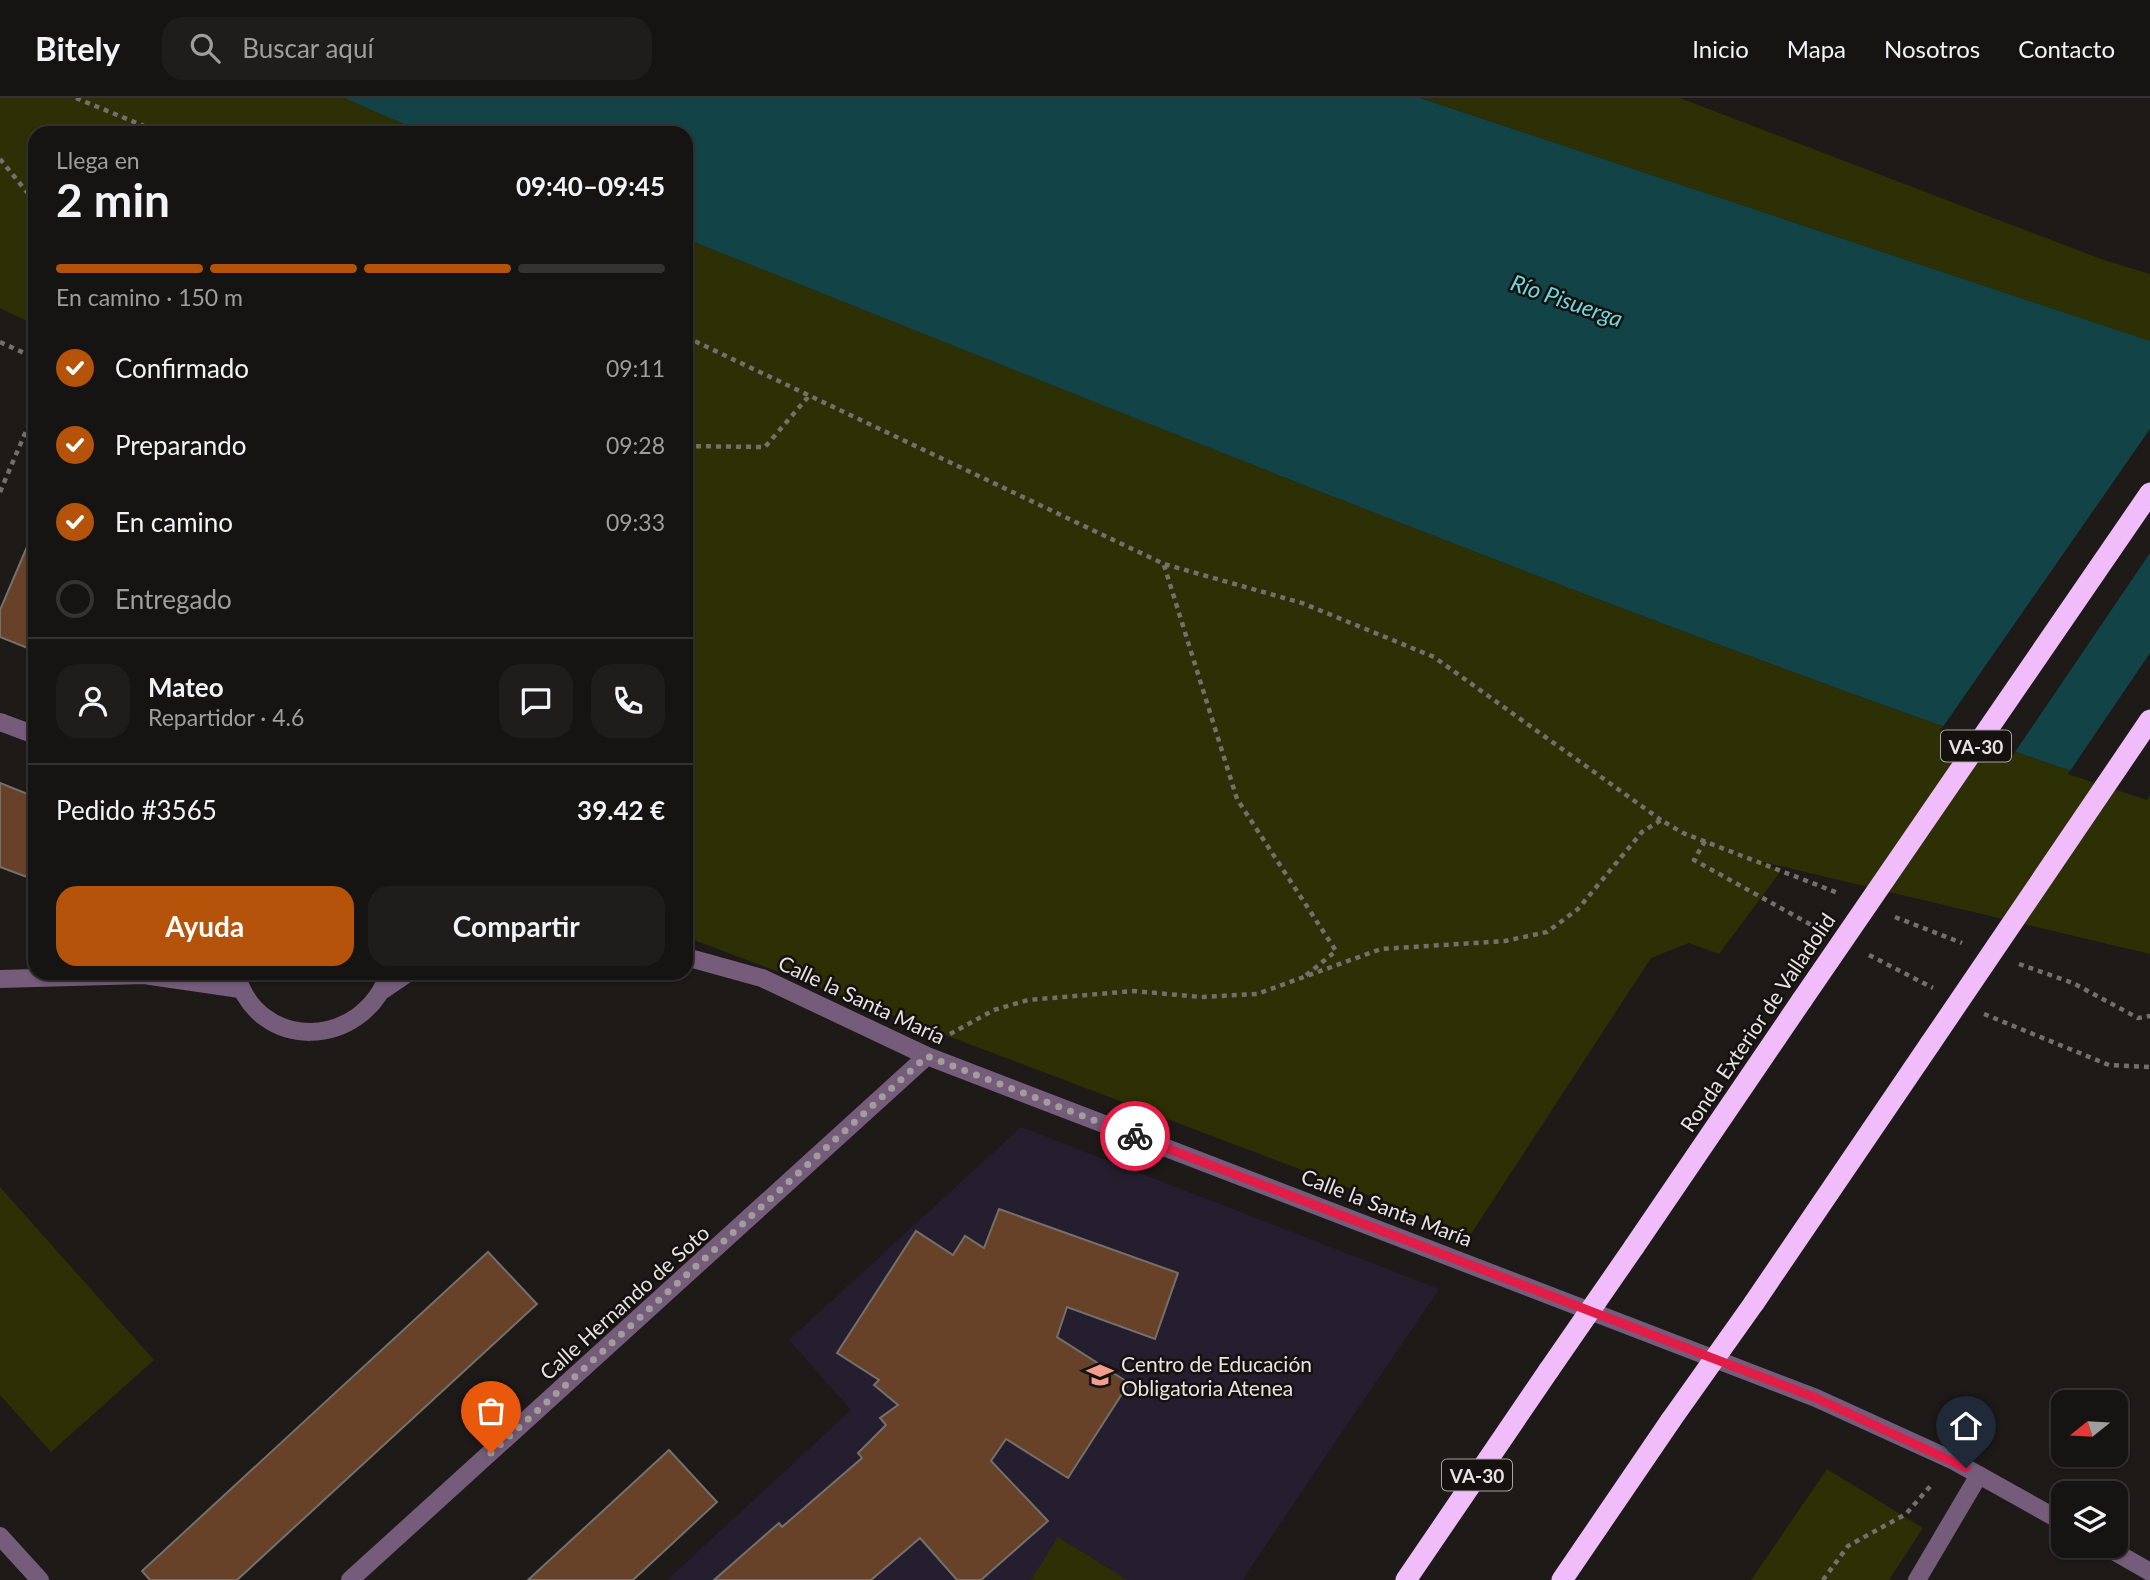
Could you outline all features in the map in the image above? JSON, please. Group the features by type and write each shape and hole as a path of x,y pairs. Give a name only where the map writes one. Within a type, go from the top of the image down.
{"highway":[{"name":"Ronda Exterior de Valladolid","path":"1405,1580 2150,493"},
{"path":"1562,1580 1754,1303 2150,720"}],"street":[{"path":"0,722 28,732"},
{"name":"Calle la Santa María","path":"693,959 762,978 927,1056 1816,1398 1952,1460 2051,1515"},
{"path":"0,979 28,978"},
{"path":"238,981 254,1006 273,1022 298,1031 323,1032 347,1025 368,1011 386,982"},
{"name":"Calle Hernando de Soto","path":"350,1580 927,1056"},
{"path":"1917,1580 1979,1475"},
{"path":"0,1536 40,1580"},
{"path":"2126,1558 2150,1572"}],"path":[{"path":"76,98 144,126"},
{"path":"0,159 28,193"},
{"path":"693,340 1164,564 1302,603 1434,657 1661,820 1705,841 1840,894"},
{"path":"0,342 28,355"},
{"path":"693,446 765,447 808,397"},
{"path":"0,492 28,426"},
{"path":"1164,564 1237,799 1336,951 1298,981"},
{"path":"927,1056 935,1044 960,1027 994,1010 1028,1000 1134,991 1201,997 1257,994 1381,949 1505,941 1547,932 1578,909 1642,832 1661,820"},
{"path":"1705,841 1693,860 1827,933"},
{"path":"1888,914 1974,947"},
{"path":"1861,951 1941,992"},
{"path":"2011,961 2073,983 2138,1017 2150,1016"},
{"path":"1976,1010 2012,1028 2109,1065 2150,1067"},
{"path":"1823,1580 1848,1546 1906,1514 1952,1460"}],"shaded area":[{"path":"0,98 344,98 408,126 28,126 28,322 0,308"},
{"path":"1420,98 1680,98 2101,259 2150,274 2150,341"},
{"path":"693,242 1597,599 1965,734 2150,798 2150,954 1755,860 1781,871 1719,954 1689,943 1651,958 1471,1234 693,940"},
{"name":"Centro de Educación Obligatoria Atenea","path":"1021,1127 1439,1289 1242,1580 667,1580 851,1410 789,1340"},
{"path":"0,1187 154,1360 51,1452 0,1395"},
{"path":"1827,1469 1923,1528 1889,1580 1751,1580"},
{"path":"1058,1537 1127,1580 1031,1580"}],"water":[{"name":"Río Pisuerga","path":"344,98 1420,98 2150,341 2150,798 1965,734 1597,599 693,242 693,126 408,126"}],"pier":[{"path":"2150,429 2150,553 2013,755 1940,731"},
{"path":"2150,653 2150,796 2147,800 2068,774"}],"building":[{"path":"28,544 28,648 0,637 0,610"},
{"path":"0,783 28,794 28,877 0,867"},
{"path":"999,1209 1178,1273 1155,1339 1067,1307 1057,1337 1129,1383 1068,1478 1006,1439 991,1461 1048,1521 981,1580 957,1580 920,1538 871,1580 714,1580 779,1523 782,1527 862,1458 858,1453 886,1425 880,1418 898,1405 874,1385 879,1380 837,1353 916,1231 953,1255 965,1236 984,1248"},
{"path":"488,1252 537,1304 237,1580 150,1580 142,1571"},
{"path":"669,1450 717,1502 633,1580 528,1580"}],"way so far":[{"path":"491,1453 927,1056 1135,1136"}],"place":[{"name":"Centro de Educación Obligatoria Atenea","path":"1100,1375"}],"route":[{"path":"1135,1136 1816,1398 1966,1468"}]}
